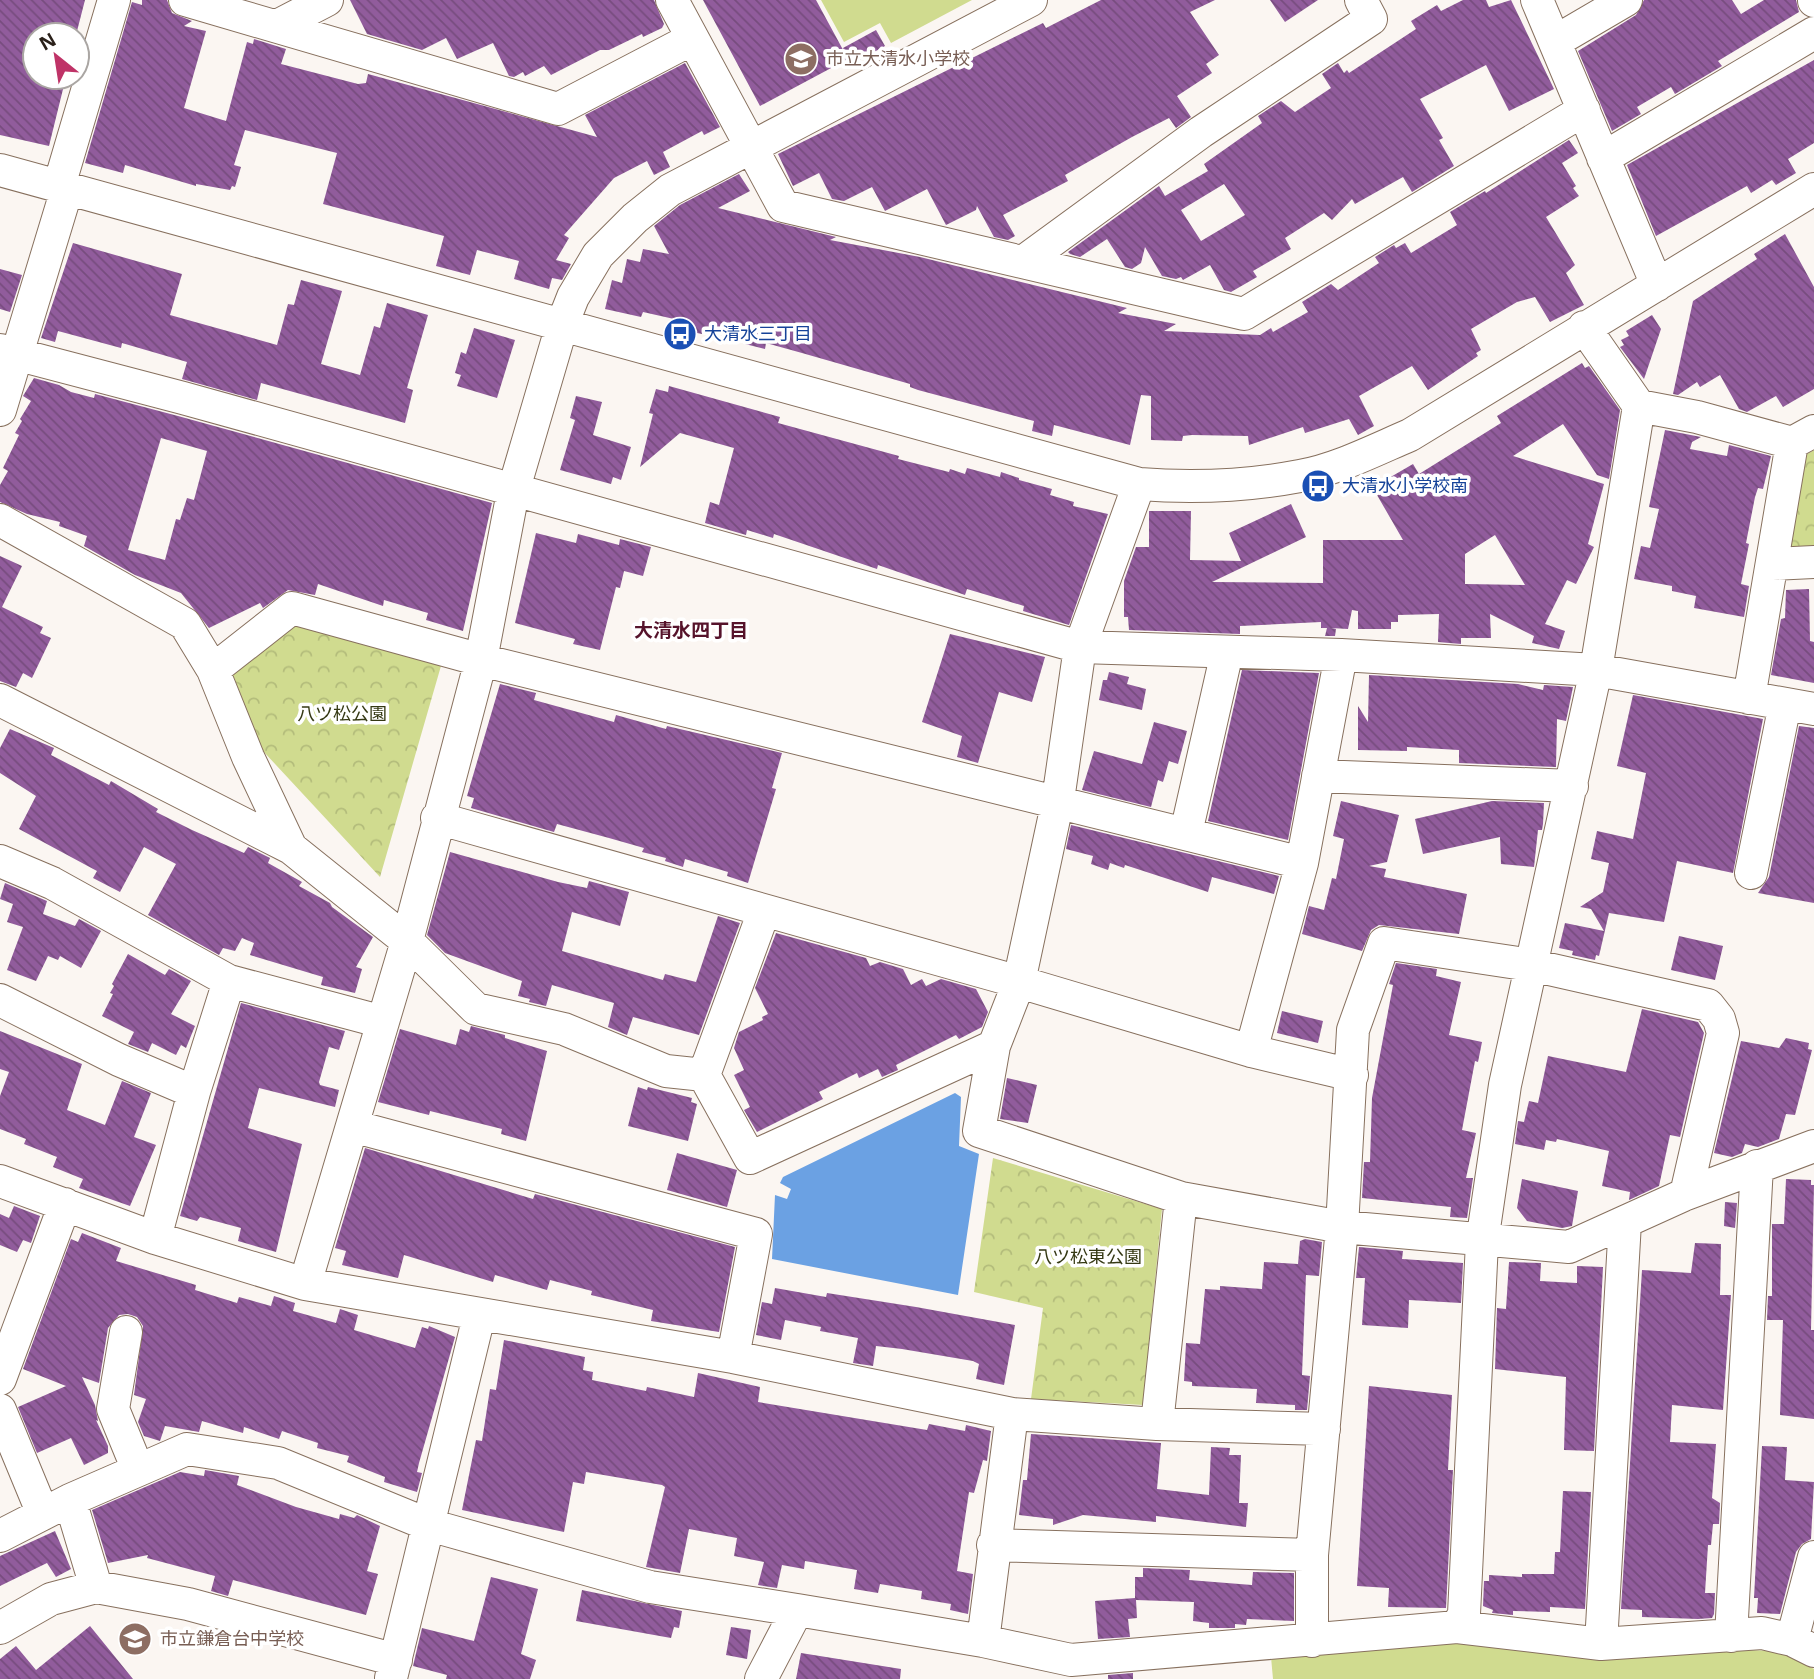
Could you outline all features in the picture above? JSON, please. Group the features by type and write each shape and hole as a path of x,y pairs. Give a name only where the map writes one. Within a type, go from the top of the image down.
{"street":[{"path":"0,410 8,352 63,187 114,0"},
{"path":"185,0 279,25 558,109 692,39"},
{"path":"279,25 327,0"},
{"path":"672,0 783,206 1244,314 1584,110"},
{"path":"305,1284 407,941 437,818 481,660 513,492 562,325 573,297 598,256 635,218 670,190 1031,0"},
{"path":"1023,262 1201,132 1371,19 1361,0"},
{"path":"1537,0 1657,285"},
{"path":"1556,41 1626,0"},
{"path":"1604,158 1814,33"},
{"path":"0,170 1139,484 1180,487 1301,476 1356,458 1410,435 1814,188"},
{"path":"1457,1627 1464,1614 1482,1242 1505,1085 1596,670 1639,406 1584,327"},
{"path":"8,352 1080,647 1341,655 1596,670 1799,707 1751,873"},
{"path":"1639,406 1803,437 1772,564 1749,698"},
{"path":"1139,484 1080,647 1058,800 1018,982 994,1046 979,1131 1181,1198 1342,1227 1482,1242 1569,1247 1686,1194 1814,1146"},
{"path":"0,520 185,624 213,670 248,757 291,848"},
{"path":"1772,564 1814,562"},
{"path":"213,670 292,608 481,660 1058,800 1301,863"},
{"path":"1186,833 1227,652"},
{"path":"1251,1051 1301,863 1341,655"},
{"path":"0,700 291,848 407,941 476,1009 565,1029 666,1071 704,1075"},
{"path":"1318,776 1572,786"},
{"path":"437,818 1018,982 1251,1051 1352,1075"},
{"path":"0,861 52,883 229,981 383,1022"},
{"path":"764,911 704,1075 750,1158 994,1046"},
{"path":"1312,1641 1312,1555 1342,1227 1353,1030 1384,943 1531,965 1708,1005 1719,1020 1723,1033 1686,1194"},
{"path":"155,1238 194,1092 229,981"},
{"path":"0,1000 119,1060 194,1092"},
{"path":"352,1126 756,1234 733,1357"},
{"path":"1731,1636 1757,1166"},
{"path":"0,1181 155,1238 305,1284 479,1316 733,1357 1012,1414 1157,1424 1324,1429"},
{"path":"1157,1424 1181,1198"},
{"path":"0,1379 65,1204"},
{"path":"1601,1644 1625,1222"},
{"path":"0,1629 51,1599 96,1587 188,1604 393,1669 479,1316"},
{"path":"126,1332 113,1409 138,1470"},
{"path":"0,1410 56,1507 96,1587"},
{"path":"983,1641 993,1545 1012,1414"},
{"path":"0,1536 56,1507 187,1449 278,1463 429,1525 650,1587 983,1641 1072,1660 1457,1627 1601,1644 1762,1633 1803,1645 1814,1557"},
{"path":"993,1545 1312,1555"},
{"path":"761,1679 797,1611"}],"green space":[{"path":"821,0 972,0 891,43 880,23 844,42"},
{"path":"1814,450 1814,550 1789,551 1807,454"},
{"name":"八ツ松公園","path":"280,612 443,659 380,877 263,751 227,660"},
{"name":"八ツ松東公園","path":"993,1158 1162,1209 1143,1405 1031,1399 1043,1308 974,1292"},
{"path":"1448,1641 1781,1651 1814,1669 1814,1679 1273,1679 1271,1657"}],"water":[{"path":"955,1093 961,1097 959,1146 979,1154 958,1295 772,1259 775,1195 787,1199 791,1189 780,1183 783,1177"}],"building":[{"path":"0,0 85,0 80,21 21,21 21,91 63,91 49,146 0,135"},
{"path":"142,0 167,0 172,13 192,21 184,26 206,31 184,108 226,121 247,42 253,44 254,39 286,49 281,64 358,84 366,83 368,74 597,137 585,115 685,63 720,127 704,135 702,131 663,152 670,167 654,175 647,161 614,178 564,235 569,238 556,260 571,264 562,280 552,278 549,289 514,279 519,261 477,250 470,275 436,266 444,236 323,204 337,153 245,130 234,165 241,167 235,187 232,186 230,190 196,186 125,165 123,173 85,163 132,2 142,5"},
{"path":"350,0 654,0 664,24 662,28 643,37 642,34 609,50 600,50 551,75 544,66 525,76 523,72 514,77 509,76 493,43 457,59 446,38 422,50 367,34"},
{"path":"703,0 816,0 848,59 760,106"},
{"path":"1101,0 1215,0 1190,12 1219,55 1206,64 1212,73 1177,96 1191,117 1176,128 1169,118 1132,137 1065,175 1068,181 1003,215 1015,236 1008,240 994,237 977,206 976,210 946,225 927,189 885,211 872,187 844,201 832,199 819,173 793,186 778,154 1043,23 1046,28"},
{"path":"1270,0 1318,0 1285,22"},
{"path":"1463,0 1486,0 1489,7 1511,0 1554,89 1509,111 1486,65 1420,99 1443,138 1439,140 1454,166 1412,192 1403,177 1355,204 1352,199 1332,220 1324,213 1285,238 1291,249 1253,271 1257,277 1231,292 1224,290 1210,265 1183,280 1181,277 1176,279 1162,276 1145,247 1141,263 1132,269 1125,267 1107,239 1080,257 1068,252 1159,186 1165,196 1208,171 1204,164 1262,123 1258,116 1281,101 1295,112 1331,88 1322,74 1338,63 1344,73 1347,70 1349,73 1416,29 1411,21 1437,5 1441,11","holes":["1224,184 1245,215 1201,241 1181,210"]},
{"path":"1644,0 1732,0 1741,14 1764,0 1796,0 1799,12 1718,61 1722,66 1675,94 1671,87 1637,107 1641,114 1612,131 1578,51 1636,15"},
{"path":"876,30 885,46 852,64 843,48"},
{"path":"1814,60 1814,143 1788,159 1796,173 1776,185 1772,180 1751,193 1747,186 1656,236 1627,165"},
{"path":"1569,140 1578,153 1562,163 1579,196 1546,217 1575,265 1566,273 1584,305 1550,322 1535,297 1517,302 1471,329 1481,350 1476,353 1478,356 1428,390 1412,366 1359,396 1374,426 1358,435 1349,419 1305,433 1303,427 1249,445 1248,436 1192,435 1183,436 1182,441 1151,440 1151,396 1141,395 1130,445 1054,425 1052,436 1032,431 1034,421 918,390 910,387 910,384 802,353 766,343 765,349 745,344 745,340 703,328 702,334 682,330 683,321 643,312 641,317 605,309 612,280 622,283 627,259 640,262 643,249 669,254 654,226 680,205 739,174 750,191 718,208 836,237 830,240 920,257 1127,308 1118,313 1176,324 1164,331 1260,335 1271,328 1273,332 1308,312 1302,302 1331,284 1338,290 1379,263 1375,257 1394,245 1396,248 1405,243 1411,253 1457,225 1450,212 1485,191 1486,193"},
{"path":"1785,234 1814,287 1814,389 1783,407 1776,396 1747,412 1739,409 1720,375 1700,387 1697,382 1678,395 1673,394 1693,301 1757,259 1754,254"},
{"path":"73,243 182,274 170,315 277,345 288,304 294,305 301,280 342,291 321,364 360,375 374,326 380,328 387,303 428,315 407,388 413,390 405,423 261,383 257,400 182,379 187,362 122,343 121,348 58,331 55,342 41,338"},
{"path":"0,269 22,275 10,312 0,309"},
{"path":"1652,315 1661,329 1644,379 1620,347 1624,345 1621,340 1629,336 1626,331"},
{"path":"474,328 515,340 497,398 457,386 461,375 455,373 461,352 466,354"},
{"path":"1582,363 1585,368 1589,366 1620,410 1609,479 1597,475 1563,424 1513,456 1604,484 1588,544 1594,547 1576,584 1567,580 1545,624 1565,631 1559,649 1532,643 1534,636 1490,614 1491,638 1461,638 1461,644 1438,642 1439,614 1398,615 1398,622 1391,622 1391,629 1358,629 1358,611 1352,610 1348,629 1331,628 1336,629 1335,636 1325,636 1327,628 1321,628 1321,622 1240,626 1240,634 1129,630 1128,617 1124,617 1124,581 1136,547 1149,547 1149,511 1191,511 1190,560 1241,561 1229,533 1291,504 1306,537 1212,582 1323,583 1323,540 1403,540 1377,495 1387,490 1382,482 1413,464 1419,474 1501,423 1497,416","holes":["1495,535 1525,585 1465,584 1465,554"]},
{"path":"34,378 59,385 71,392 94,398 95,394 492,503 463,631 426,620 428,613 384,600 383,606 318,584 315,595 288,590 263,608 260,603 209,628 181,593 135,575 84,546 87,536 59,526 60,522 27,514 0,502 0,485 8,471 3,468 19,435 15,433 22,421 20,419 31,401 23,396","holes":["161,438 207,451 194,500 187,498 180,520 176,519 165,560 128,550"]},
{"path":"669,386 780,417 778,423 899,456 898,459 949,472 950,469 965,474 967,468 1000,477 1001,472 1052,489 1050,495 1074,502 1073,506 1108,514 1069,625 1023,611 1024,606 967,589 965,595 878,565 877,569 774,534 773,538 747,530 746,535 705,523 710,502 719,505 734,448 680,433 640,467 656,389 668,392"},
{"path":"576,396 602,402 593,435 631,447 621,480 613,477 611,484 560,470 575,420 570,418"},
{"path":"1665,430 1701,437 1692,442 1690,449 1727,456 1729,445 1771,456 1763,489 1758,488 1755,497 1746,543 1749,544 1741,584 1749,586 1744,617 1694,608 1696,596 1672,591 1672,586 1634,579 1641,546 1650,548 1659,509 1649,507"},
{"path":"536,533 576,543 578,534 619,545 620,539 651,547 643,576 624,571 620,588 616,587 600,650 573,644 575,639 515,623"},
{"path":"0,556 22,566 2,607 43,627 40,633 51,638 32,678 23,673 16,687 0,681"},
{"path":"1809,589 1810,641 1814,642 1814,683 1771,675 1781,619 1785,618 1786,590"},
{"path":"950,634 1045,657 1032,702 999,692 978,763 957,757 962,736 922,722"},
{"path":"1242,670 1319,673 1288,840 1208,821"},
{"path":"1109,672 1129,677 1127,684 1146,689 1142,710 1099,700 1103,680 1107,680"},
{"path":"1369,675 1518,684 1543,690 1544,685 1573,687 1566,721 1557,719 1556,767 1459,763 1459,750 1407,747 1407,751 1358,750 1358,706 1368,722"},
{"path":"500,684 536,693 534,700 614,722 616,715 666,729 667,726 782,753 772,788 776,789 748,883 727,876 728,872 685,859 683,867 665,861 666,858 642,852 644,848 609,838 557,824 554,832 471,808 474,798 467,796"},
{"path":"1633,695 1763,719 1733,873 1677,861 1664,922 1609,913 1599,956 1596,955 1595,960 1572,955 1573,951 1559,948 1565,923 1604,931 1591,909 1580,907 1603,892 1609,863 1591,859 1597,831 1633,839 1646,773 1617,766"},
{"path":"1154,722 1187,731 1178,764 1169,761 1163,782 1158,780 1151,807 1082,790 1094,751 1142,764"},
{"path":"1799,726 1814,728 1814,903 1758,893 1769,877"},
{"path":"10,729 54,748 51,755 109,785 111,781 158,809 156,812 192,830 244,853 248,847 270,858 268,863 302,882 299,886 330,903 373,937 356,967 362,969 355,993 321,985 323,977 250,955 254,943 242,938 235,951 223,948 219,955 148,915 176,864 144,847 120,892 93,878 97,871 19,829 36,796 0,773 0,748"},
{"path":"1341,801 1399,815 1387,862 1369,866 1386,869 1384,877 1467,894 1459,934 1379,925 1371,930 1362,951 1302,934 1309,906 1324,910 1332,878 1336,879 1344,839 1333,836"},
{"path":"1492,801 1544,803 1543,824 1542,830 1538,830 1534,867 1501,864 1500,837 1423,854 1415,819"},
{"path":"1071,825 1279,876 1274,894 1212,877 1208,892 1125,865 1124,868 1110,863 1108,870 1091,864 1093,856 1066,849"},
{"path":"450,852 558,882 587,888 589,881 629,892 620,926 572,912 562,951 663,980 665,974 696,982 718,916 740,923 699,1035 633,1017 627,1035 608,1027 614,1003 552,985 546,1006 529,1002 530,999 518,996 522,981 445,953 427,935"},
{"path":"5,883 47,901 43,914 75,926 79,919 101,931 81,968 60,956 58,960 48,956 36,981 7,970 23,927 7,922 13,904 0,899"},
{"path":"776,933 866,958 870,966 880,962 903,969 911,985 922,979 926,986 941,979 976,989 988,1012 982,1027 959,1039 956,1035 896,1065 898,1070 882,1077 878,1069 859,1078 857,1073 819,1092 823,1099 757,1132 744,1110 750,1107 734,1075 744,1070 734,1048 739,1032 763,1020 762,1017 768,1014 755,988"},
{"path":"1679,936 1723,946 1715,980 1671,970"},
{"path":"128,954 165,975 169,969 191,981 171,1014 195,1026 186,1048 181,1045 176,1055 152,1043 148,1052 128,1044 134,1032 102,1016 113,994 110,993 114,986 112,984"},
{"path":"1396,963 1437,969 1436,976 1461,982 1449,1035 1482,1042 1478,1062 1475,1061 1462,1130 1476,1133 1466,1178 1473,1178 1467,1218 1450,1217 1451,1207 1362,1198 1364,1162 1370,1162 1372,1098 1393,985 1389,984"},
{"path":"241,1003 345,1031 339,1050 329,1047 319,1082 320,1085 339,1090 335,1107 259,1088 248,1128 302,1144 276,1252 238,1241 241,1228 200,1217 197,1221 180,1216"},
{"path":"1642,1009 1698,1022 1704,1033 1680,1137 1670,1135 1659,1186 1629,1200 1630,1192 1602,1186 1609,1151 1557,1139 1556,1142 1546,1140 1544,1150 1515,1144 1518,1121 1524,1122 1529,1101 1538,1103 1548,1056 1626,1072"},
{"path":"1282,1011 1323,1021 1318,1043 1277,1033"},
{"path":"471,1026 547,1051 526,1141 501,1134 502,1129 430,1111 429,1115 378,1102 400,1029 456,1045 460,1029 469,1032"},
{"path":"0,1031 82,1064 67,1110 105,1125 122,1081 151,1093 134,1137 156,1145 130,1206 79,1188 83,1179 53,1167 57,1157 24,1144 26,1139 0,1129 0,1096 9,1072 0,1069"},
{"path":"1786,1038 1809,1043 1808,1049 1812,1050 1795,1115 1786,1114 1779,1139 1758,1147 1745,1144 1742,1153 1732,1157 1714,1153 1741,1041 1779,1048"},
{"path":"1007,1078 1037,1085 1028,1123 1000,1119"},
{"path":"638,1087 692,1098 691,1102 697,1104 688,1141 628,1126"},
{"path":"365,1148 533,1199 535,1194 735,1247 719,1332 651,1321 653,1310 591,1295 592,1291 550,1280 547,1290 495,1275 493,1282 404,1255 398,1278 342,1265 346,1251 335,1248"},
{"path":"677,1153 737,1170 727,1207 667,1190"},
{"path":"1522,1179 1578,1191 1572,1226 1562,1228 1527,1221 1517,1208"},
{"path":"1786,1179 1811,1180 1811,1185 1814,1185 1811,1330 1814,1330 1814,1419 1780,1415 1783,1320 1767,1320 1768,1296 1772,1296 1772,1224 1784,1224"},
{"path":"1725,1202 1737,1203 1735,1228 1724,1226"},
{"path":"14,1206 40,1216 31,1243 23,1240 17,1252 0,1245 0,1214 9,1218"},
{"path":"82,1233 121,1248 116,1261 196,1285 195,1290 237,1303 239,1297 271,1306 274,1296 295,1303 293,1311 336,1323 340,1309 358,1315 354,1330 415,1348 422,1327 428,1329 429,1326 455,1337 419,1463 417,1472 422,1473 417,1492 384,1482 385,1477 347,1462 349,1456 317,1448 318,1443 282,1431 279,1439 244,1427 243,1433 202,1421 199,1432 165,1426 160,1441 144,1436 138,1422 146,1399 134,1395 143,1326 137,1317 128,1314 119,1315 108,1328 99,1383 82,1377 95,1405 98,1421 96,1420 108,1446 108,1453 84,1465 71,1438 37,1453 18,1407 66,1386 23,1369 71,1239 78,1242"},
{"path":"1305,1239 1322,1242 1319,1276 1306,1275 1302,1375 1310,1376 1307,1410 1295,1410 1295,1405 1256,1403 1257,1389 1192,1386 1192,1382 1184,1381 1186,1343 1200,1344 1205,1289 1220,1290 1220,1286 1262,1289 1264,1262 1298,1264 1300,1241"},
{"path":"1695,1243 1721,1244 1720,1295 1731,1295 1723,1410 1672,1405 1670,1442 1716,1444 1712,1498 1720,1503 1719,1524 1713,1524 1711,1545 1708,1545 1705,1593 1715,1593 1714,1614 1712,1618 1698,1619 1642,1617 1642,1610 1621,1609 1642,1270 1691,1273"},
{"path":"1359,1247 1403,1251 1402,1259 1463,1263 1461,1303 1409,1300 1408,1328 1362,1325 1365,1278 1356,1278"},
{"path":"1509,1262 1541,1263 1540,1281 1577,1283 1577,1266 1603,1267 1594,1451 1564,1450 1566,1377 1495,1369 1497,1308 1506,1309"},
{"path":"775,1288 826,1297 827,1293 1015,1325 1004,1385 976,1379 979,1364 973,1361 902,1349 876,1346 873,1366 853,1363 858,1338 820,1331 821,1327 785,1320 781,1340 756,1335 762,1302 772,1304"},
{"path":"504,1340 585,1357 583,1370 593,1372 592,1380 646,1391 647,1387 694,1397 698,1373 760,1387 758,1402 927,1430 929,1424 965,1431 966,1425 991,1431 987,1461 983,1460 974,1493 969,1492 957,1571 973,1574 968,1614 950,1610 951,1604 921,1599 922,1591 880,1584 878,1593 854,1589 857,1570 805,1561 804,1569 782,1565 777,1588 758,1585 764,1562 734,1556 737,1538 689,1529 680,1573 646,1567 665,1487 662,1485 586,1472 584,1484 573,1482 564,1532 462,1510 476,1440 482,1441 490,1389 496,1390"},
{"path":"1369,1386 1452,1395 1448,1470 1453,1470 1446,1608 1388,1607 1389,1588 1357,1586"},
{"path":"1031,1434 1161,1443 1157,1489 1209,1495 1211,1447 1230,1448 1229,1455 1241,1455 1239,1503 1248,1503 1246,1527 1156,1516 1156,1522 1083,1515 1053,1525 1053,1519 1019,1515 1023,1480 1027,1480"},
{"path":"1762,1446 1787,1447 1785,1480 1814,1482 1811,1539 1802,1544 1796,1552 1780,1614 1757,1613 1758,1598 1754,1598"},
{"path":"205,1470 239,1476 237,1485 296,1507 339,1519 340,1514 354,1518 357,1515 380,1526 367,1571 378,1574 366,1615 233,1580 228,1596 211,1591 215,1576 147,1558 148,1555 108,1563 92,1510 180,1472 204,1476"},
{"path":"1563,1491 1591,1492 1585,1609 1550,1607 1550,1612 1513,1611 1513,1615 1492,1613 1493,1610 1483,1606 1484,1581 1489,1581 1489,1575 1522,1577 1522,1574 1554,1574 1555,1552 1560,1552"},
{"path":"55,1531 71,1569 56,1577 47,1563 0,1586 0,1556"},
{"path":"1143,1568 1190,1570 1189,1580 1252,1585 1253,1572 1294,1573 1294,1621 1247,1619 1246,1625 1235,1624 1235,1628 1209,1628 1209,1623 1193,1621 1194,1602 1136,1600 1137,1618 1128,1619 1130,1637 1098,1639 1095,1601 1135,1598 1135,1577 1143,1577"},
{"path":"491,1577 538,1589 521,1654 536,1660 530,1679 446,1679 447,1675 413,1666 422,1628 474,1641"},
{"path":"582,1590 682,1611 679,1628 674,1627 671,1638 576,1621"},
{"path":"90,1626 133,1679 0,1679 0,1659 16,1646 36,1670"},
{"path":"731,1627 751,1630 747,1659 726,1655"},
{"path":"801,1653 901,1669 900,1679 796,1679"},
{"path":"1133,1673 1133,1679 1108,1679 1108,1675"}],"place":[{"name":"市立大清水小学校","path":"801,59"},
{"name":"大清水三丁目","path":"680,334"},
{"name":"大清水小学校南","path":"1318,486"},
{"name":"市立鎌倉台中学校","path":"135,1639"}],"district":[{"name":"大清水四丁目","path":"691,630"}]}
